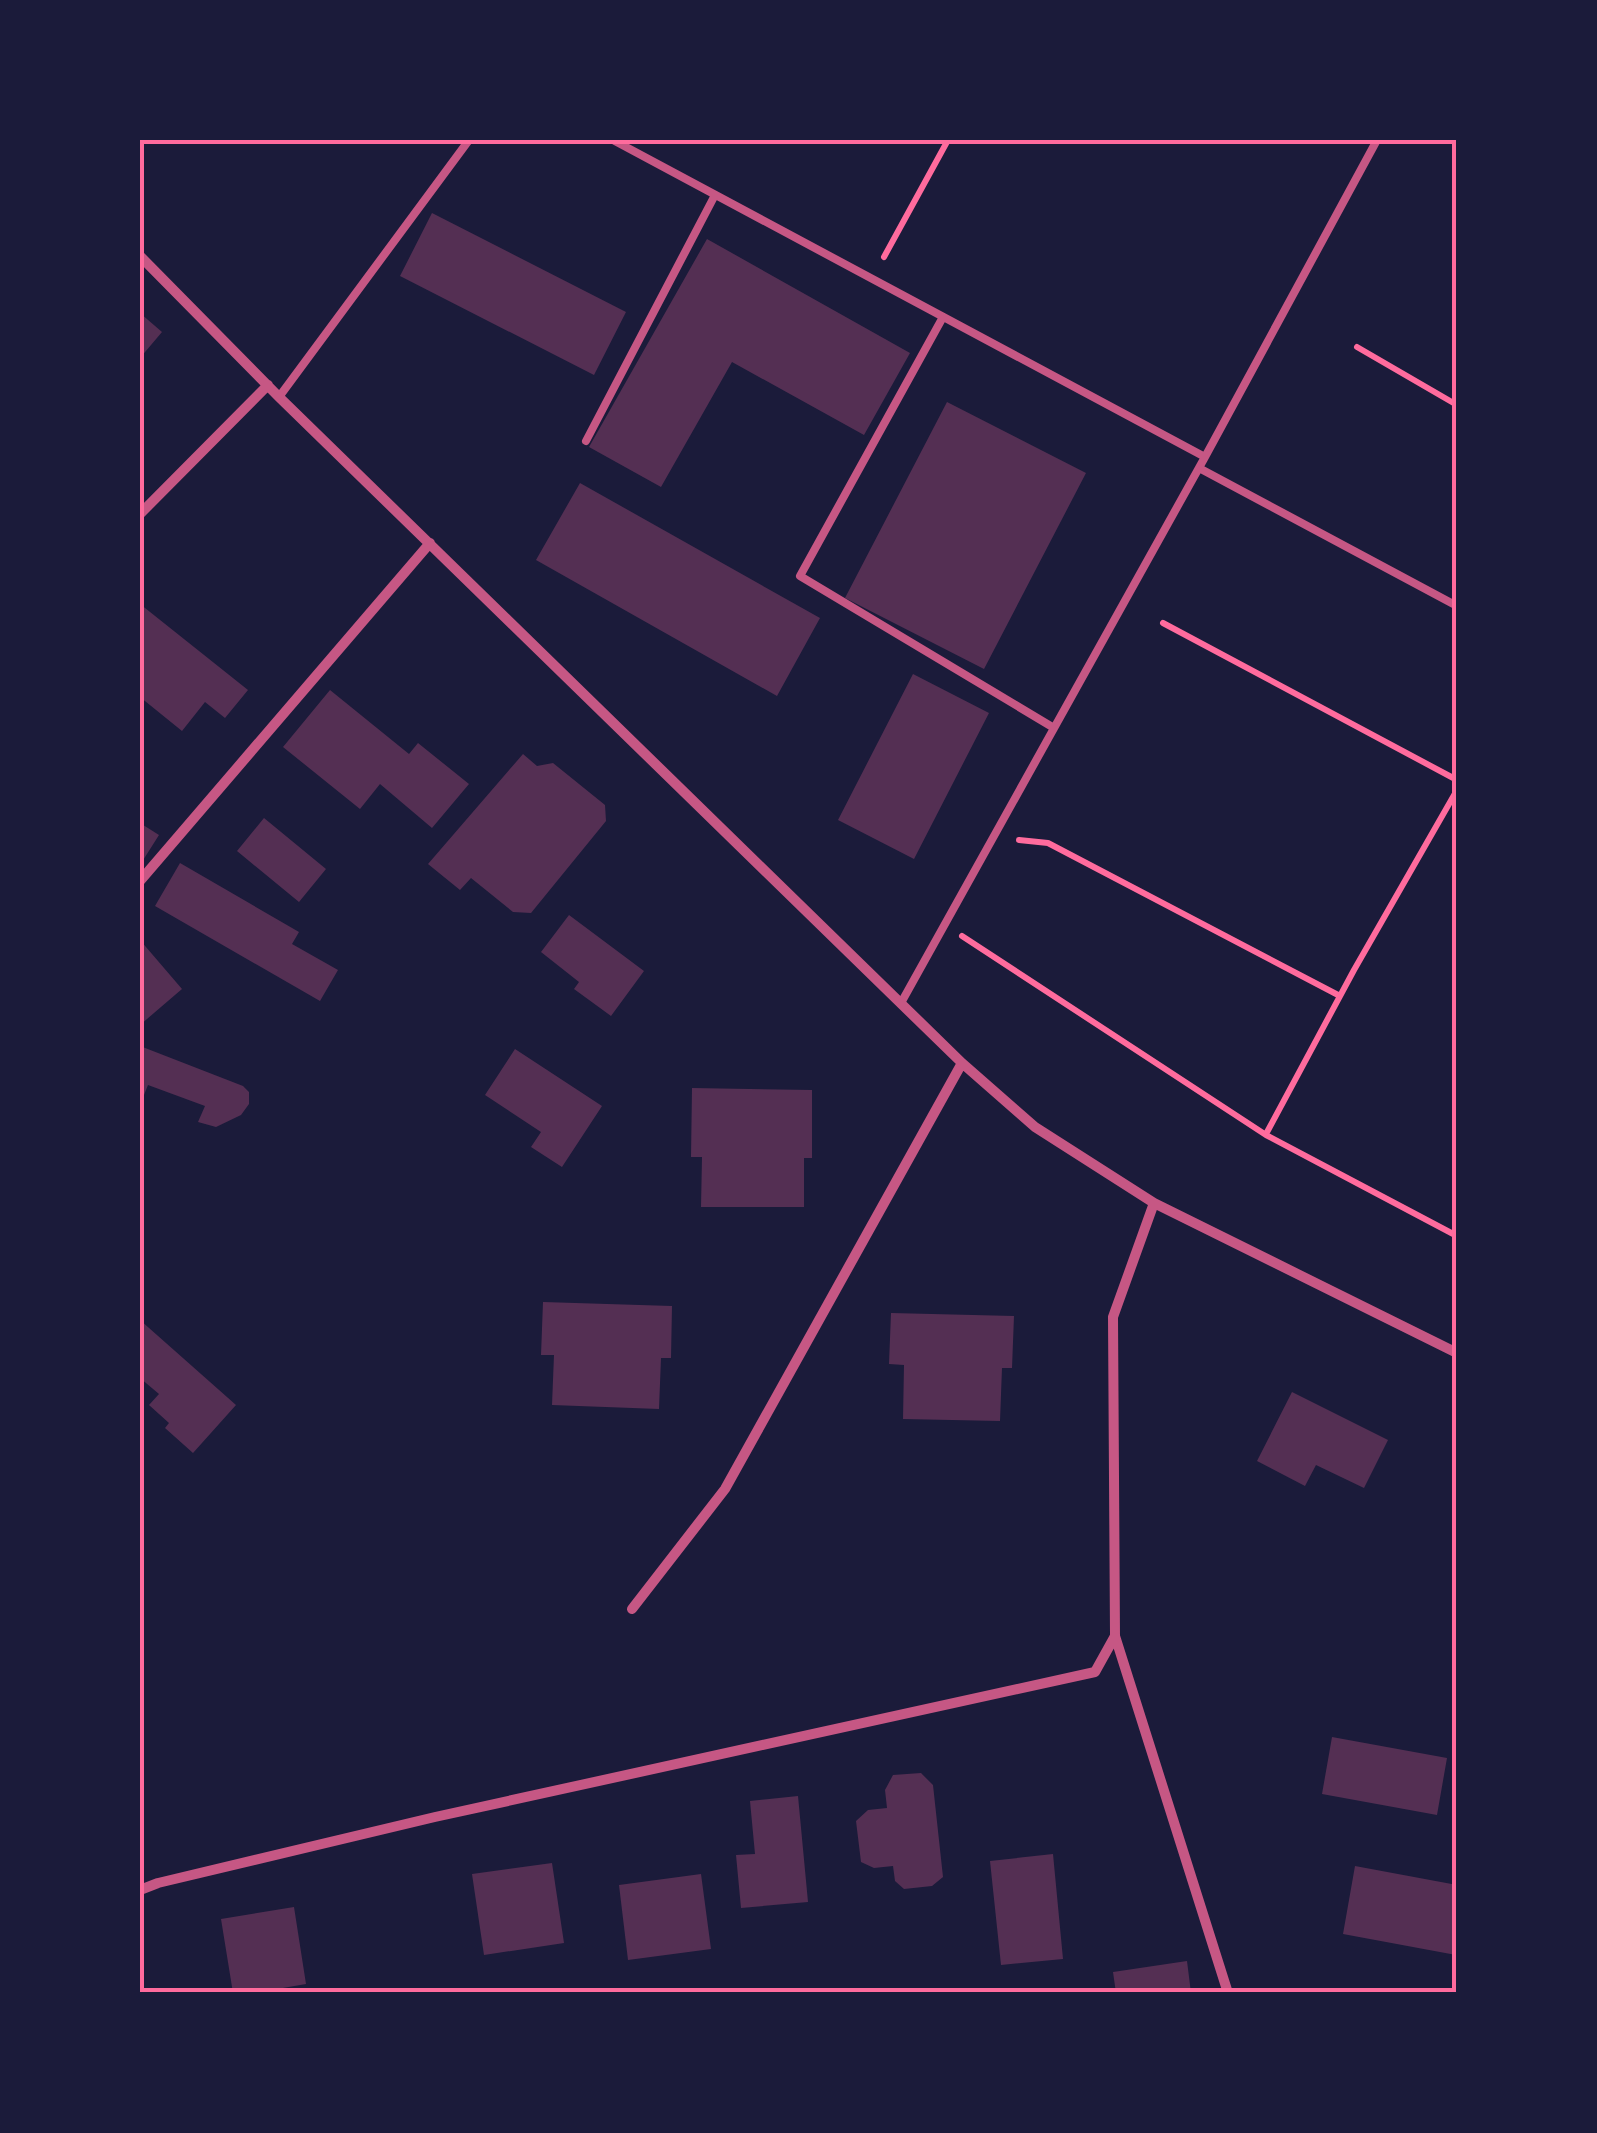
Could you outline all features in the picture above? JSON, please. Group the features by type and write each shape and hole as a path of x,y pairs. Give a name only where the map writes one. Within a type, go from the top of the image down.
{"street":[{"path":"140,256 962,1063 1035,1127 1154,1203 1457,1353"},
{"path":"140,514 268,385"},
{"path":"140,880 430,543"},
{"path":"632,1609 725,1489 962,1063"},
{"path":"1154,1203 1114,1317 1115,1636 1228,1993"},
{"path":"140,1890 435,1817 1095,1672 1115,1636"}],"lane":[{"path":"280,397 469,140"},
{"path":"613,140 1206,457"},
{"path":"901,1003 1206,457 1377,140"},
{"path":"586,441 715,195"},
{"path":"943,317 800,576 1054,728"},
{"path":"1199,468 1457,606"}],"path":[{"path":"872,279 948,140"},
{"path":"1357,346 1457,405"},
{"path":"1164,622 1457,780"},
{"path":"1266,1135 1457,790"},
{"path":"993,838 1048,843 1340,996"},
{"path":"944,924 1266,1135 1457,1236"}],"building":[{"path":"432,213 626,312 594,375 400,276"},
{"path":"707,239 910,353 864,435 732,362 661,487 589,447"},
{"path":"140,313 162,332 140,358"},
{"path":"947,402 1086,473 984,669 845,598"},
{"path":"580,483 820,618 777,696 536,560"},
{"path":"140,604 248,690 225,718 205,702 182,731 140,697 140,664 144,659 140,655"},
{"path":"913,674 989,713 914,859 838,820"},
{"path":"330,690 409,754 418,743 469,784 432,828 380,784 360,809 283,747"},
{"path":"523,754 537,766 553,763 605,805 606,821 531,913 513,912 471,878 460,890 428,864"},
{"path":"264,818 326,869 299,902 237,851"},
{"path":"140,823 159,835 140,865"},
{"path":"180,863 299,932 292,944 338,970 320,1001 155,906"},
{"path":"569,915 644,971 611,1016 574,989 579,982 541,952"},
{"path":"140,940 182,989 140,1025"},
{"path":"140,1046 243,1086 249,1092 249,1104 241,1115 216,1127 198,1122 205,1106 148,1085 140,1105"},
{"path":"515,1049 602,1106 562,1167 531,1147 541,1132 485,1095"},
{"path":"692,1088 812,1090 812,1158 804,1158 804,1207 701,1207 702,1157 691,1157"},
{"path":"543,1302 672,1306 671,1358 661,1358 659,1409 552,1405 554,1355 541,1355"},
{"path":"891,1313 1014,1316 1012,1368 1002,1368 1000,1421 903,1419 904,1365 889,1364"},
{"path":"140,1320 236,1405 193,1453 165,1428 169,1423 149,1405 159,1394 140,1378"},
{"path":"1292,1392 1388,1440 1364,1488 1316,1465 1305,1486 1257,1461"},
{"path":"1332,1737 1447,1758 1437,1815 1322,1794"},
{"path":"921,1773 933,1785 943,1877 932,1886 904,1889 895,1881 893,1866 874,1868 861,1862 856,1821 868,1810 887,1808 885,1790 893,1775"},
{"path":"798,1796 808,1902 741,1908 736,1855 755,1854 750,1801"},
{"path":"1053,1854 1063,1959 1001,1965 990,1861"},
{"path":"552,1863 564,1943 484,1955 472,1874"},
{"path":"1355,1866 1457,1885 1456,1955 1343,1934"},
{"path":"701,1874 711,1949 628,1960 619,1885"},
{"path":"294,1907 306,1984 233,1993 221,1919"},
{"path":"1187,1961 1191,1993 1116,1993 1113,1972"}]}
